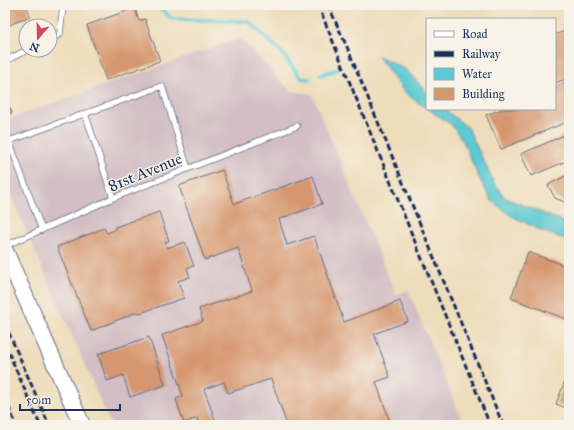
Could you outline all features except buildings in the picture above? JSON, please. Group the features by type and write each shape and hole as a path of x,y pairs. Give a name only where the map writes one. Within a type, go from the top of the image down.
{"main road":[{"path":"5,250 82,425"}],"lane":[{"path":"58,35 60,34 62,5"},
{"path":"5,61 18,54"},
{"path":"42,230 9,141 162,86 188,168"},
{"path":"85,113 113,198"},
{"name":"81st Avenue","path":"5,246 113,198 297,126"}],"shaded area":[{"path":"240,38 291,91 312,94 396,295 408,290 464,425 111,425 5,182 5,120"}],"water":[{"path":"377,55 406,70 426,91 426,107 414,100 402,89"},
{"path":"430,110 445,110 468,128 494,183 505,198 569,224 569,241 542,231 510,215 491,200 478,176 463,141 451,124"}],"waterway":[{"path":"157,5 172,19 248,21 282,53 301,78 309,79"},
{"path":"320,75 338,69"}],"railway":[{"path":"318,5 490,425"},
{"path":"328,5 347,47 503,425"},
{"path":"5,324 49,425"},
{"path":"5,344 40,425"},
{"path":"5,398 16,425"}]}
